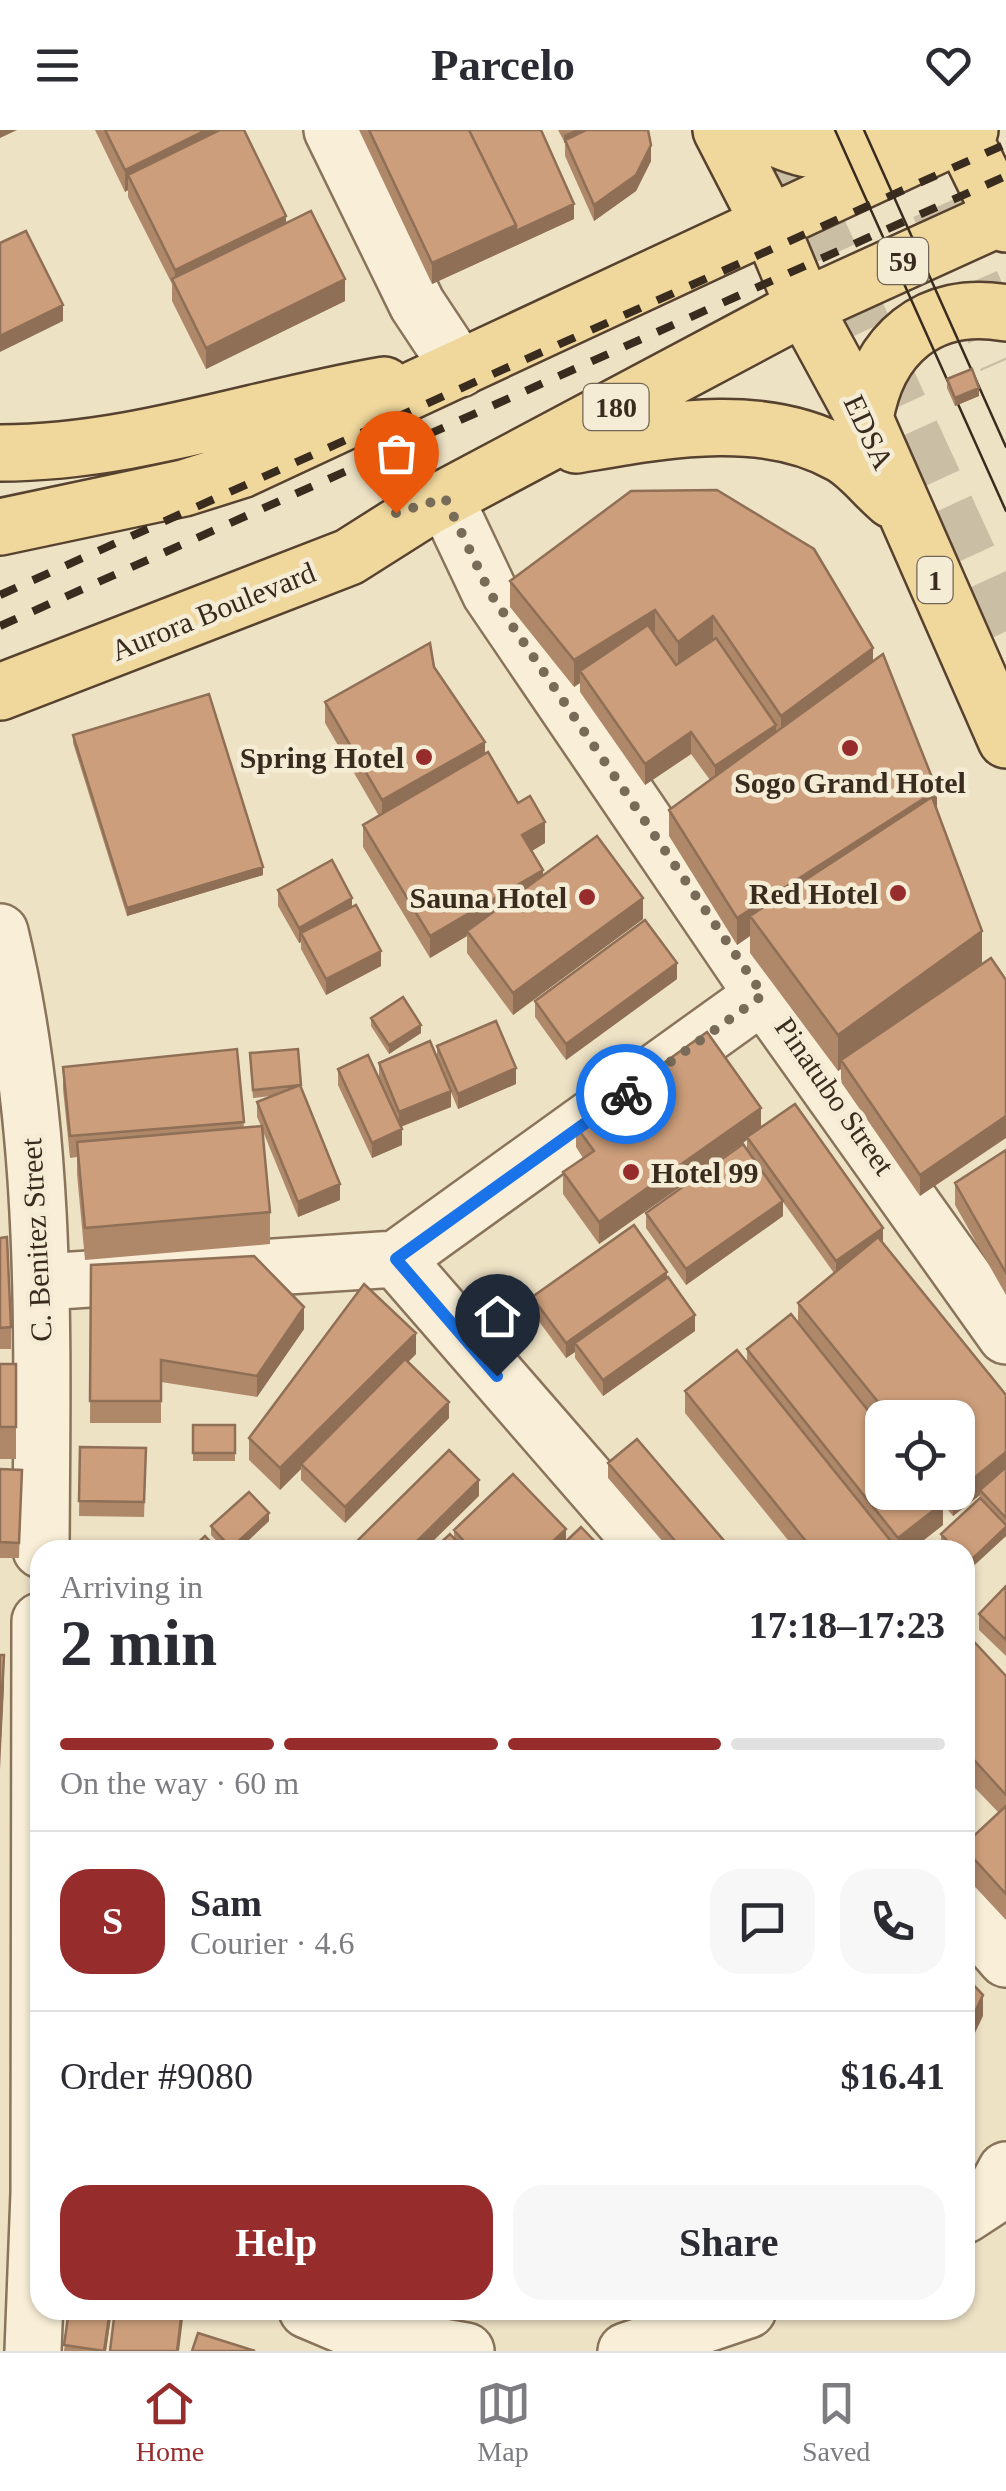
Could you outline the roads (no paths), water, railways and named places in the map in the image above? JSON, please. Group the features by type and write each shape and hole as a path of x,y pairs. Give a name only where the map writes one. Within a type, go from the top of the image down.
{"main road":[{"name":"EDSA","path":"721,130 770,225 804,306 865,418 1006,740"},
{"path":"759,130 804,151 828,152 864,142 882,130"},
{"path":"0,527 184,488 241,470 964,131 1005,218"},
{"name":"Aurora Boulevard","path":"0,692 203,597 348,557 437,502 804,306 1005,218"},
{"path":"865,418 870,389 882,362 901,340 926,322 954,312 983,309 1006,313"},
{"path":"0,453 104,447 304,399 453,372"},
{"path":"533,451 656,432 740,428 799,436 843,455 905,512"},
{"path":"0,650 51,643 203,597"}],"street":[{"path":"332,130 453,372"},
{"name":"Pinatubo Street","path":"437,502 490,593 763,995 1006,1336"},
{"name":"C. Benitez Street","path":"0,932 22,1020 43,1282 40,1540"},
{"path":"43,1282 396,1259 763,995"},
{"path":"396,1259 640,1540"},
{"path":"975,1923 1006,1959"},
{"path":"30,2026 26,2188 30,2281"},
{"path":"32,2320 33,2351"},
{"path":"331,2320 359,2332 466,2351"},
{"path":"626,2351 718,2320"}],"tunnel":[{"path":"773,130 1006,637"},
{"path":"905,130 1006,360"}],"tram line":[{"path":"835,130 1006,511"},
{"path":"864,130 1006,447"}],"railway":[{"path":"0,595 1006,144"},
{"path":"0,626 1006,176"}],"place":[{"name":"Sogo Grand Hotel","path":"850,748"},
{"name":"Spring Hotel","path":"424,757"},
{"name":"Red Hotel","path":"898,893"},
{"name":"Sauna Hotel","path":"587,897"},
{"name":"Hotel 99","path":"631,1172"}]}
